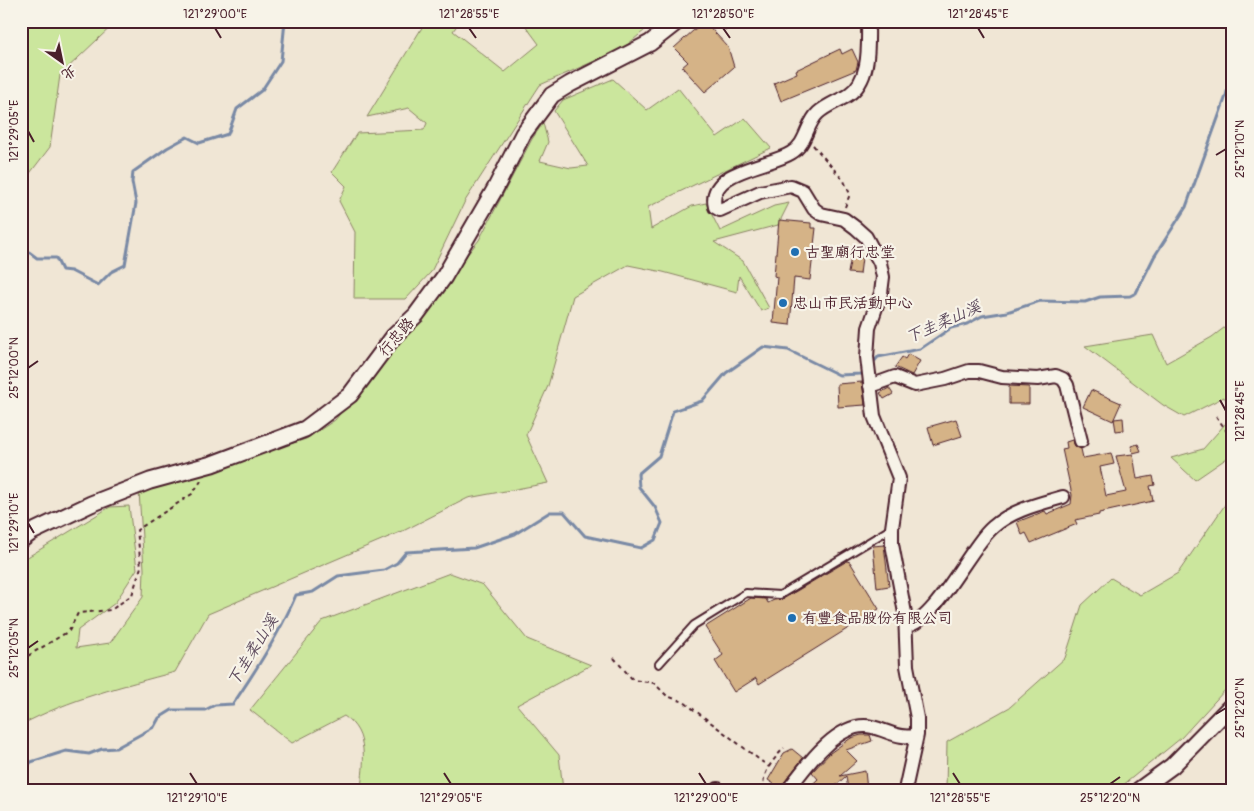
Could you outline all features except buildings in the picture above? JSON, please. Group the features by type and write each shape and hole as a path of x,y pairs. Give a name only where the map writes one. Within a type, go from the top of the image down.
{"street":[{"name":"行忠路","path":"21,540 32,532 91,504 150,481 212,464 305,429 350,395 394,336 416,315 444,277 495,189 523,134 552,95 650,44 678,21"},
{"path":"868,21 868,48 861,80 856,89 818,113 800,147 790,154 744,171 723,182 712,198 714,207 720,210 760,192 790,186 803,191 814,209 821,214 840,218 866,237 880,264 883,277 881,293 868,328 867,358 874,416 899,478 892,528 896,568 906,626 907,666 917,718 917,735 905,790"},
{"path":"869,382 895,376 916,385 928,384 969,371 1002,377 1038,379 1056,376 1063,379 1067,385 1081,441"},
{"path":"906,626 918,622 930,609 992,528 1008,516 1035,504 1063,497"},
{"path":"1139,790 1172,766 1233,704"},
{"path":"788,790 834,737 851,729 871,726 907,738 917,735"}],"lane":[{"path":"660,664 694,625 746,593 780,595 892,528"}],"path":[{"path":"805,137 847,185 850,194 840,218"},
{"path":"1216,416 1233,440"},
{"path":"21,660 69,631 78,613 111,610 132,595 141,568 137,530 192,494 212,464"},
{"path":"614,658 633,680 654,683 667,696 684,702 769,767"},
{"path":"763,790 764,777 769,767 784,748"}],"green space":[{"path":"21,21 117,21 60,75 50,147 21,185"},
{"path":"426,21 460,21 453,31 505,72 539,44 522,21 656,21 622,49 540,85 465,201 431,272 406,299 354,299 355,232 339,201 346,186 332,172 357,133 424,130 427,123 409,108 367,117"},
{"path":"613,79 647,110 678,88 717,137 745,118 771,148 648,207 651,229 692,206 706,203 720,231 774,206 789,203 778,225 714,242 743,261 769,308 761,311 739,276 737,292 663,272 628,265 573,296 548,386 526,435 548,483 468,498 405,530 208,614 175,672 77,700 21,725 21,561 110,507 129,506 137,569 115,603 78,630 76,648 110,643 143,597 144,569 139,491 306,439 335,420 479,240 532,139 543,123 548,142 540,161 571,168 588,166 554,111 563,100"},
{"path":"1233,321 1233,411 1224,397 1184,417 1163,405 1085,346 1153,335 1166,363 1212,337"},
{"path":"1233,415 1233,454 1195,480 1171,458 1203,449"},
{"path":"1233,493 1233,686 1226,689 1181,738 1117,790 946,790 947,742 1010,707 1065,658 1082,605 1111,578 1140,595 1178,573"},
{"path":"450,573 483,585 527,639 591,665 517,705 559,755 563,790 361,790 363,749 361,740 358,731 344,716 292,743 250,710 322,621"}],"waterway":[{"path":"21,259 29,252 37,258 56,258 62,270 71,271 98,285 111,272 125,265 136,203 132,182 133,172 167,148 187,137 199,143 228,134 237,109 262,90 281,61 285,21"},
{"name":"下圭柔山溪","path":"872,364 878,357 920,349 951,328 967,324 982,316 1007,312 1040,301 1085,302 1100,297 1130,296 1136,293 1154,257 1186,207 1226,96 1233,64"},
{"name":"下圭柔山溪","path":"21,780 23,772 31,762 66,751 89,754 102,749 116,748 154,727 159,718 172,710 205,710 215,705 233,704 267,651 296,595 313,592 338,576 384,570 397,563 406,552 474,548 515,534 550,512 564,512 585,536 641,548 655,540 662,523 655,507 639,487 638,474 659,456 673,411 702,401 726,373 763,347 788,350 839,375 861,374 864,372"}],"place":[{"name":"古聖廟行忠堂","path":"795,252"},
{"name":"忠山市民活動中心","path":"783,303"},
{"name":"有豐食品股份有限公司","path":"792,618"}]}
